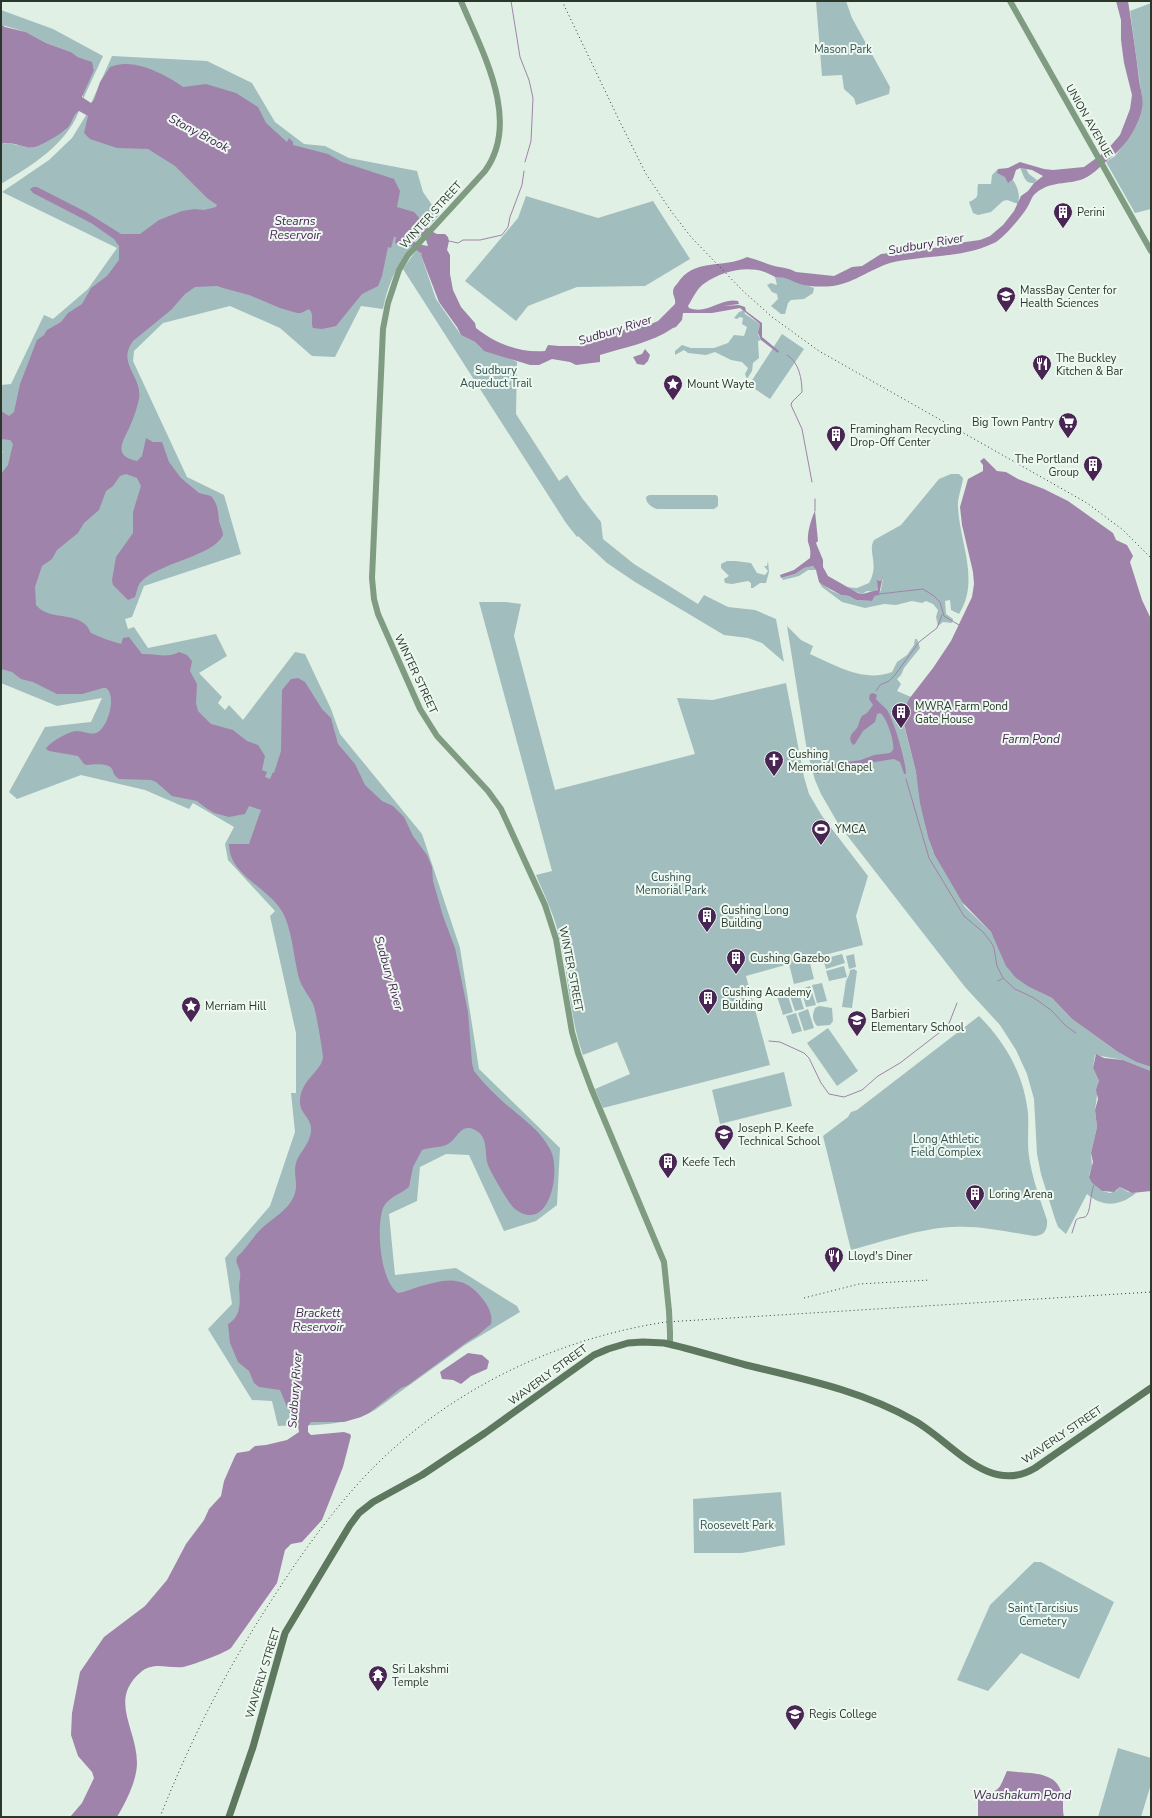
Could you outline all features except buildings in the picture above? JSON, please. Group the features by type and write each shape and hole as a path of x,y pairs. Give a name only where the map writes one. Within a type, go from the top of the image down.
{"main road":[{"name":"WINTER STREET","path":"460,1 494,80 498,103 498,135 494,152 488,166 410,251 399,270 387,306 384,324 372,578 375,604 420,709 437,736 488,791 501,809 545,905 555,935 572,1032 578,1054 664,1262 669,1311 670,1344"},
{"name":"UNION AVENUE","path":"1010,1 1151,251"},
{"name":"WAVERLY STREET","path":"229,1817 253,1747 285,1633 346,1531 359,1513 374,1502 427,1471 501,1422 594,1355 628,1343 651,1342 670,1344 825,1384 878,1403 922,1425 982,1469 1001,1476 1017,1476 1031,1471 1151,1388"}],"green space":[{"name":"Mason Park","path":"816,1 846,1 852,18 890,87 889,94 856,105 854,98 844,89 842,75 822,76"},
{"path":"1151,3 1151,209 1135,213 1106,162 1115,156 1131,135 1137,124 1142,98 1130,11"},
{"path":"1,10 53,29 103,56 83,99 83,94 94,68 86,60 71,52 46,43 26,32 2,25"},
{"path":"112,56 207,61 252,83 275,122 304,144 325,146 349,158 417,171 423,192 439,215 411,247 397,269 391,281 383,309 361,306 335,357 312,356 280,328 230,306 163,323 134,351 133,361 187,477 224,495 241,554 144,586 132,617 125,619 128,629 134,627 148,648 216,634 227,656 199,673 222,697 218,703 225,710 229,705 243,720 295,652 305,654 331,709 340,734 422,834 460,948 479,1069 560,1148 557,1205 536,1221 504,1231 469,1155 446,1154 420,1167 417,1201 389,1214 395,1275 456,1268 517,1306 520,1312 465,1345 375,1410 352,1420 316,1425 278,1426 272,1401 252,1400 208,1329 232,1304 225,1258 270,1206 295,1132 291,1093 296,1093 296,1033 270,916 275,911 228,860 225,844 234,827 193,803 189,809 145,790 81,775 17,799 9,792 45,727 91,722 102,698 57,706 1,683 1,454 3,452 1,451 1,385 11,384 44,315 53,319 88,289 117,248 2,192 49,160 72,138 85,117"},
{"path":"79,111 66,134 57,144 24,170 1,184 1,144 8,143 27,147 41,144 65,130 76,112"},
{"path":"1020,168 1026,169 1029,174 1037,180 1034,183 1026,181"},
{"path":"998,169 1008,174 1015,183 1019,193 1018,204 1007,200 1003,201 991,212 978,215 973,213 969,202 977,197 978,184 991,184 992,175"},
{"path":"526,196 598,218 653,201 690,259 645,286 577,287 528,306 516,321 465,281 518,218"},
{"name":"Sudbury Aqueduct Trail","path":"417,249 422,254 421,255 436,299 461,335 475,342 482,349 517,362 516,414 559,481 567,475 582,498 601,522 603,539 634,564 698,604 704,595 728,607 755,610 776,619 784,662 762,643 748,638 724,635 635,582 607,563 578,536 577,537 566,523 403,269"},
{"path":"782,276 814,288 813,293 804,299 791,300 788,303 785,314 781,314 771,306 778,299 777,294 772,292 767,285 771,283 777,285 775,277"},
{"path":"744,310 745,314 760,324 758,335 761,340 758,341 759,358 753,363 752,371 747,379 745,374 748,368 742,362 731,360 715,352 706,355 688,353 684,350 675,355 675,351 682,345 691,348 714,348 728,343 734,335 744,336 747,327 742,324 743,318 734,318 739,312"},
{"path":"782,334 804,349 770,399 749,385"},
{"path":"951,474 959,474 963,478 958,500 958,508 968,575 968,588 965,601 959,614 951,610 950,600 945,601 946,614 953,619 952,623 943,622 938,626 936,617 938,610 933,604 926,601 922,603 912,601 896,605 884,604 865,608 842,602 822,587 819,582 841,595 849,596 856,600 872,601 881,590 883,578 881,581 878,580 878,589 875,592 867,591 862,594 845,587 857,588 869,583 874,564 872,545 874,540 901,525 939,479"},
{"path":"649,495 716,495 718,497 718,506 714,509 657,509 648,503 646,497"},
{"path":"727,561 751,563 757,573 765,575 768,571 764,566 767,566 768,561 769,572 766,583 760,583 751,588 751,583 748,581 732,584 725,583 724,579 729,576 721,568 721,564"},
{"path":"813,566 816,570 808,570 799,576 783,580 782,578 795,574 804,568"},
{"name":"Cushing Memorial Park","path":"479,602 506,602 521,604 514,636 555,790 695,754 677,698 713,700 786,683 804,777 809,794 822,816 868,876 856,916 863,945 809,959 814,979 794,984 789,964 746,976 770,1065 603,1108 595,1089 630,1074 617,1042 583,1055 572,1013 563,955 556,924 536,875 552,871"},
{"path":"787,626 801,640 813,646 810,654 860,674 881,675 892,672 897,662 907,655 914,645 915,639 917,639 920,648 897,679 901,684 897,691 911,697 902,717 916,772 927,833 933,852 965,907 991,932 1010,971 1029,987 1052,998 1072,1019 1118,1052 1136,1062 1151,1067 1151,1071 1123,1060 1095,1055 1093,1068 1099,1081 1095,1110 1097,1127 1091,1153 1092,1166 1089,1175 1092,1183 1102,1191 1110,1193 1116,1191 1120,1187 1128,1192 1136,1193 1124,1201 1112,1204 1099,1202 1087,1194 1066,1234 1058,1227 1041,1174 1037,1154 1034,1099 1027,1074 1016,1050 1000,1025 965,987 839,825 821,794 815,780 807,751"},
{"path":"842,954 845,963 826,969 823,959"},
{"path":"854,954 856,967 849,969 846,956"},
{"path":"844,966 847,977 829,981 826,971"},
{"path":"854,969 857,971 852,1008 842,1007 846,981 850,970"},
{"path":"822,983 827,1001 817,1003 812,985"},
{"path":"810,986 816,1005 806,1007 801,989"},
{"path":"798,990 804,1009 795,1011 789,993"},
{"path":"787,993 793,1012 783,1015 777,996"},
{"path":"819,1006 832,1008 833,1021 830,1025 817,1026 815,1024 813,1020 813,1013 815,1008"},
{"path":"808,1009 814,1028 804,1031 798,1013"},
{"path":"796,1013 802,1031 792,1034 786,1016"},
{"name":"Long Athletic Field Complex","path":"979,1016 989,1026 1012,1060 1018,1073 1026,1099 1030,1164 1047,1220 1045,1232 1034,1236 973,1227 940,1228 902,1236 851,1250 823,1136 848,1117 851,1112 857,1110"},
{"path":"828,1028 858,1071 837,1086 807,1043"},
{"path":"784,1072 792,1106 720,1124 712,1090"},
{"name":"Roosevelt Park","path":"781,1492 785,1545 742,1553 694,1553 693,1499"},
{"name":"Saint Tarcisius Cemetery","path":"1034,1562 1041,1562 1114,1602 1079,1679 1021,1653 988,1691 957,1680 990,1605"},
{"path":"1118,1748 1151,1758 1151,1784 1141,1817 1098,1817"}],"water":[{"path":"1116,1 1128,1 1139,83 1143,101 1140,116 1134,131 1120,150 1090,175 1081,180 1049,186 1036,193 1026,210 998,241 982,248 958,254 886,264 849,282 833,286 804,285 785,278 775,277 758,270 749,269 730,272 713,278 697,290 688,306 689,308 696,310 708,308 726,301 738,301 739,304 723,306 739,305 745,307 746,311 762,323 762,337 779,351 778,353 761,340 758,333 760,324 740,308 712,313 683,313 682,320 676,327 647,341 600,355 600,362 576,365 570,362 552,359 539,365 530,365 484,351 475,342 461,335 439,302 421,255 422,254 411,246 395,243 396,237 394,237 391,248 388,247 382,276 378,286 362,294 336,326 322,329 313,328 312,314 309,309 301,313 297,313 280,308 249,295 217,286 195,287 185,294 171,310 133,341 127,357 128,363 137,383 139,399 133,419 123,442 122,451 129,459 137,461 142,456 146,438 153,442 162,442 169,462 181,478 199,493 211,496 215,502 223,535 217,543 208,549 197,555 158,570 148,576 140,583 135,597 128,600 113,585 112,580 116,557 133,533 133,512 141,486 137,478 126,474 120,476 113,486 106,491 99,510 84,523 78,533 57,550 52,559 42,566 35,587 36,605 47,613 74,618 86,625 91,633 105,639 121,644 123,638 129,637 142,654 170,655 179,652 187,655 192,661 190,671 197,684 196,703 198,711 211,724 233,730 247,741 258,745 265,756 262,770 267,772 265,777 270,779 273,772 274,773 281,751 282,690 291,679 298,678 305,682 322,709 331,718 338,744 355,764 365,785 382,801 393,806 404,817 413,836 427,855 432,867 433,881 443,916 455,948 468,1012 474,1071 498,1097 542,1137 550,1149 554,1171 550,1197 544,1207 536,1214 527,1215 512,1206 500,1188 488,1165 484,1141 475,1130 466,1128 446,1145 422,1150 413,1167 409,1187 388,1201 383,1208 380,1240 383,1266 387,1277 392,1287 398,1293 428,1284 453,1280 468,1285 475,1290 490,1310 491,1324 408,1385 401,1388 369,1413 344,1422 311,1422 308,1426 308,1432 311,1435 344,1432 350,1434 351,1436 343,1467 322,1520 302,1542 291,1544 285,1550 277,1583 231,1648 200,1662 183,1667 151,1667 141,1672 131,1683 126,1693 125,1704 136,1750 137,1770 127,1798 117,1817 70,1817 82,1803 94,1778 92,1772 78,1756 71,1735 72,1713 80,1672 104,1637 145,1606 167,1580 186,1544 204,1520 209,1509 221,1496 224,1481 237,1453 249,1451 255,1446 287,1440 299,1432 298,1426 293,1421 280,1390 259,1387 254,1383 249,1371 238,1362 230,1343 228,1324 236,1317 239,1308 240,1270 237,1263 237,1257 254,1236 285,1209 293,1199 296,1186 296,1163 310,1138 311,1133 309,1121 300,1106 301,1095 306,1083 318,1068 323,1058 314,1008 300,981 291,936 283,913 269,896 242,873 235,865 231,855 229,844 249,844 261,810 249,806 245,814 229,817 214,813 197,801 172,796 156,782 151,780 119,779 107,765 87,765 84,764 78,756 49,751 46,749 48,746 60,737 74,731 93,734 102,729 110,711 111,697 109,692 106,688 103,688 82,694 57,694 33,682 21,679 12,672 1,669 1,474 8,465 13,444 10,440 1,439 1,411 9,416 14,412 20,384 37,340 44,335 47,330 61,322 68,313 82,304 91,288 107,276 119,260 119,246 114,239 91,223 33,193 30,189 37,187 86,212 121,234 140,234 159,220 182,211 195,209 204,210 216,207 217,205 207,198 175,166 148,149 117,148 90,139 84,133 88,116 79,111 75,114 67,129 38,146 26,147 9,143 1,144 1,24 5,27 26,32 46,43 71,52 78,57 92,62 94,70 82,97 91,103 94,100 100,82 110,67 119,64 129,64 148,68 158,72 183,87 206,84 236,93 258,107 266,123 287,142 289,138 293,142 293,145 328,154 342,162 394,179 400,191 397,207 414,212 431,231 437,234 445,234 448,237 449,241 447,250 450,255 450,274 453,290 461,307 475,323 476,328 492,339 517,349 545,351 548,345 583,346 594,340 615,334 629,327 651,324 658,321 675,304 673,289 675,286 684,276 692,270 700,267 747,257 796,272 834,276 852,267 862,266 881,254 954,245 958,243 980,240 990,236 1003,225 1014,211 1021,196 1043,176 1032,170 1020,168 1016,170 1013,179 1008,183 1005,177 997,173 998,169 1008,168 1020,162 1053,170 1084,167 1106,151 1120,135 1130,109 1132,95 1124,63 1121,40 1121,20","holes":["412,232 425,237 428,246 414,242 409,236"]},
{"path":"645,349 650,355 648,361 644,365 637,364 633,357 642,354"},
{"name":"Farm Pond","path":"984,458 997,471 1006,472 1018,479 1044,489 1068,501 1113,533 1116,540 1127,545 1133,556 1130,562 1142,600 1151,619 1151,1067 1136,1062 1118,1052 1072,1019 1052,998 1029,987 1015,977 1006,966 991,932 962,902 934,854 928,837 920,803 916,772 902,716 909,699 933,668 951,641 972,597 974,584 973,572 962,525 960,507 968,479 983,471 983,465 980,461"},
{"path":"815,511 818,541 816,543 823,560 823,567 828,576 862,594 878,590 877,580 881,581 883,576 879,595 875,596 872,601 856,600 849,596 841,595 823,585 819,582 816,570 813,566 804,568 795,574 781,578 780,575 794,570 810,558 808,534"},
{"path":"873,693 877,695 876,699 890,715 902,751 906,774 904,774 900,762 894,759 836,768 817,774 816,771 834,764 861,760 874,755 890,753 893,750 890,730 883,715 880,713 877,714 875,722 863,731 855,744 853,745 850,740 860,719 873,705 869,699 870,694"},
{"path":"1096,1054 1104,1058 1123,1060 1151,1071 1151,1191 1132,1193 1120,1187 1114,1192 1102,1191 1092,1183 1089,1177 1093,1162 1091,1153 1097,1127 1095,1110 1098,1099 1096,1090 1099,1081 1093,1068"},
{"path":"468,1353 482,1355 489,1361 487,1369 471,1376 461,1384 453,1380 442,1379 440,1372"},
{"name":"Waushakum Pond","path":"1007,1771 1040,1774 1054,1781 1059,1787 1062,1795 1064,1817 978,1817 978,1794 995,1791 998,1789"}],"waterway":[{"path":"511,1 520,57 529,80 533,98 531,141 525,162"},
{"path":"449,241 458,243 463,240 480,240 502,235 508,227 510,217 522,185 524,171"},
{"path":"787,355 797,366 800,376 802,392 791,405 802,429 812,482"},
{"path":"815,499 815,511"},
{"path":"879,594 923,589 940,602 944,616 959,625"},
{"path":"876,691 880,685 889,681 895,675 919,642 937,628 942,615"},
{"path":"906,779 929,858 964,916 983,932 991,942 994,948 997,966 1003,978 1015,989 1034,998 1051,1010 1066,1026 1076,1033"},
{"path":"998,981 1002,979"},
{"path":"769,1041 780,1042 804,1053 809,1058 821,1083 829,1094 844,1097 862,1090 878,1076 900,1063 948,1026 957,1003"},
{"path":"1072,1233 1076,1220 1087,1215 1094,1185"}],"railway":[{"path":"562,1 646,174 691,237 742,290 772,317 819,351 1087,503 1123,530 1151,558"},
{"path":"804,1298 859,1284 930,1280"},
{"path":"160,1817 184,1760 225,1677 256,1624 306,1549 330,1518 368,1473 399,1444 432,1417 467,1394 505,1373 543,1356 583,1341 624,1330 666,1322 1151,1292"}],"place":[{"name":"Perini","path":"1063,229"},
{"name":"MassBay Center for Health Sciences","path":"1006,313"},
{"name":"The Buckley Kitchen & Bar","path":"1042,381"},
{"name":"Mount Wayte","path":"673,401"},
{"name":"Big Town Pantry","path":"1068,439"},
{"name":"Framingham Recycling Drop-Off Center","path":"836,452"},
{"name":"The Portland Group","path":"1093,482"},
{"name":"MWRA Farm Pond Gate House","path":"901,729"},
{"name":"Cushing Memorial Chapel","path":"774,777"},
{"name":"YMCA","path":"821,846"},
{"name":"Cushing Long Building","path":"707,933"},
{"name":"Cushing Gazebo","path":"736,975"},
{"name":"Cushing Academy Building","path":"708,1015"},
{"name":"Merriam Hill","path":"191,1023"},
{"name":"Barbieri Elementary School","path":"857,1037"},
{"name":"Joseph P. Keefe Technical School","path":"724,1151"},
{"name":"Keefe Tech","path":"668,1179"},
{"name":"Loring Arena","path":"975,1211"},
{"name":"Lloyd's Diner","path":"834,1273"},
{"name":"Sri Lakshmi Temple","path":"378,1692"},
{"name":"Regis College","path":"795,1731"}],"water label":[{"name":"Stony Brook","path":"199,133"},
{"name":"Stearns Reservoir","path":"295,228"},
{"name":"Sudbury River","path":"926,244"},
{"name":"Sudbury River","path":"615,330"},
{"name":"Sudbury River","path":"389,973"},
{"name":"Brackett Reservoir","path":"318,1320"},
{"name":"Sudbury River","path":"295,1390"}]}
